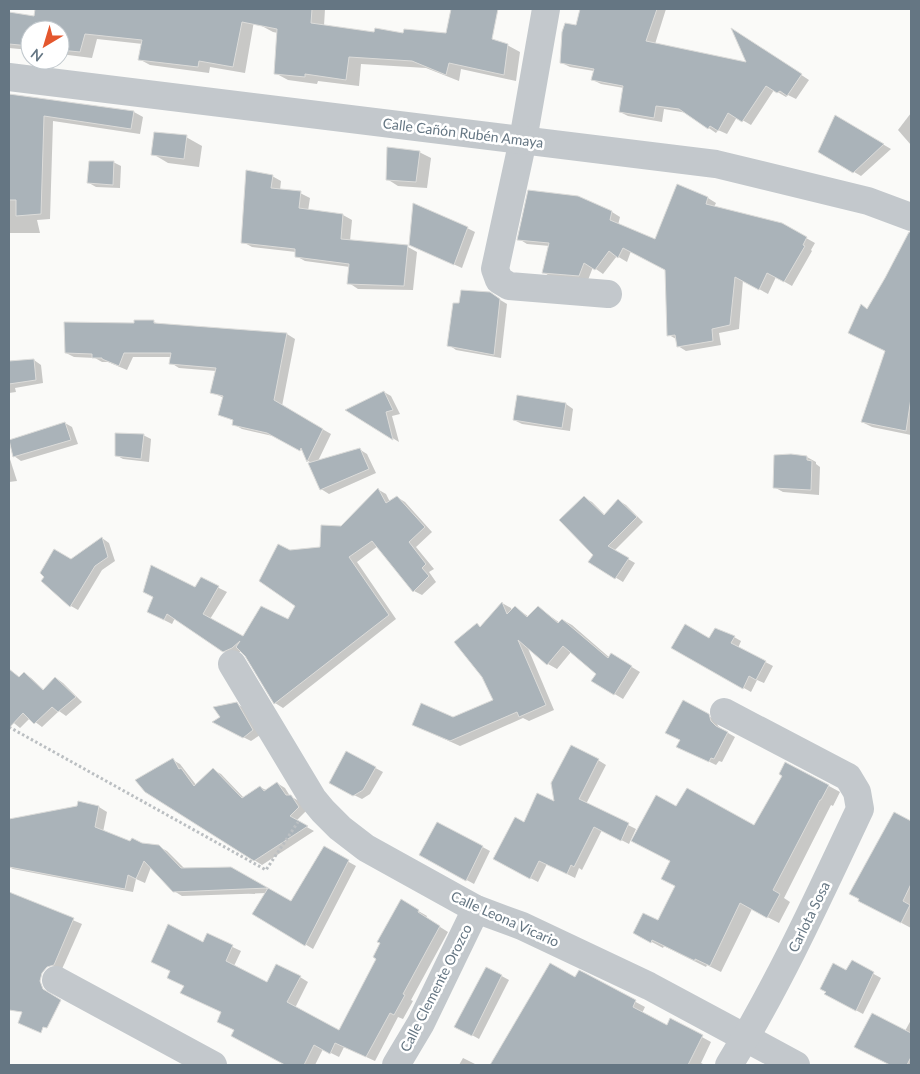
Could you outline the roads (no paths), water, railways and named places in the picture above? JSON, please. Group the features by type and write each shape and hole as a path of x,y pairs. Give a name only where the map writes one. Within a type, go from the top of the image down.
{"street":[{"path":"546,9 523,140 496,269 499,280 509,286 608,294"},
{"name":"Calle Cañón Rubén Amaya","path":"9,77 716,164 868,201 911,217"},
{"name":"Calle Leona Vicario","path":"232,664 313,799 340,828 366,848 476,909 522,926 623,973 796,1065"},
{"name":"Carlota Sosa","path":"724,712 848,778 857,792 860,809 803,931 745,1038 728,1065"},
{"name":"Calle Clemente Orozco","path":"396,1065 421,1023 476,909"},
{"path":"56,980 213,1065"}]}
